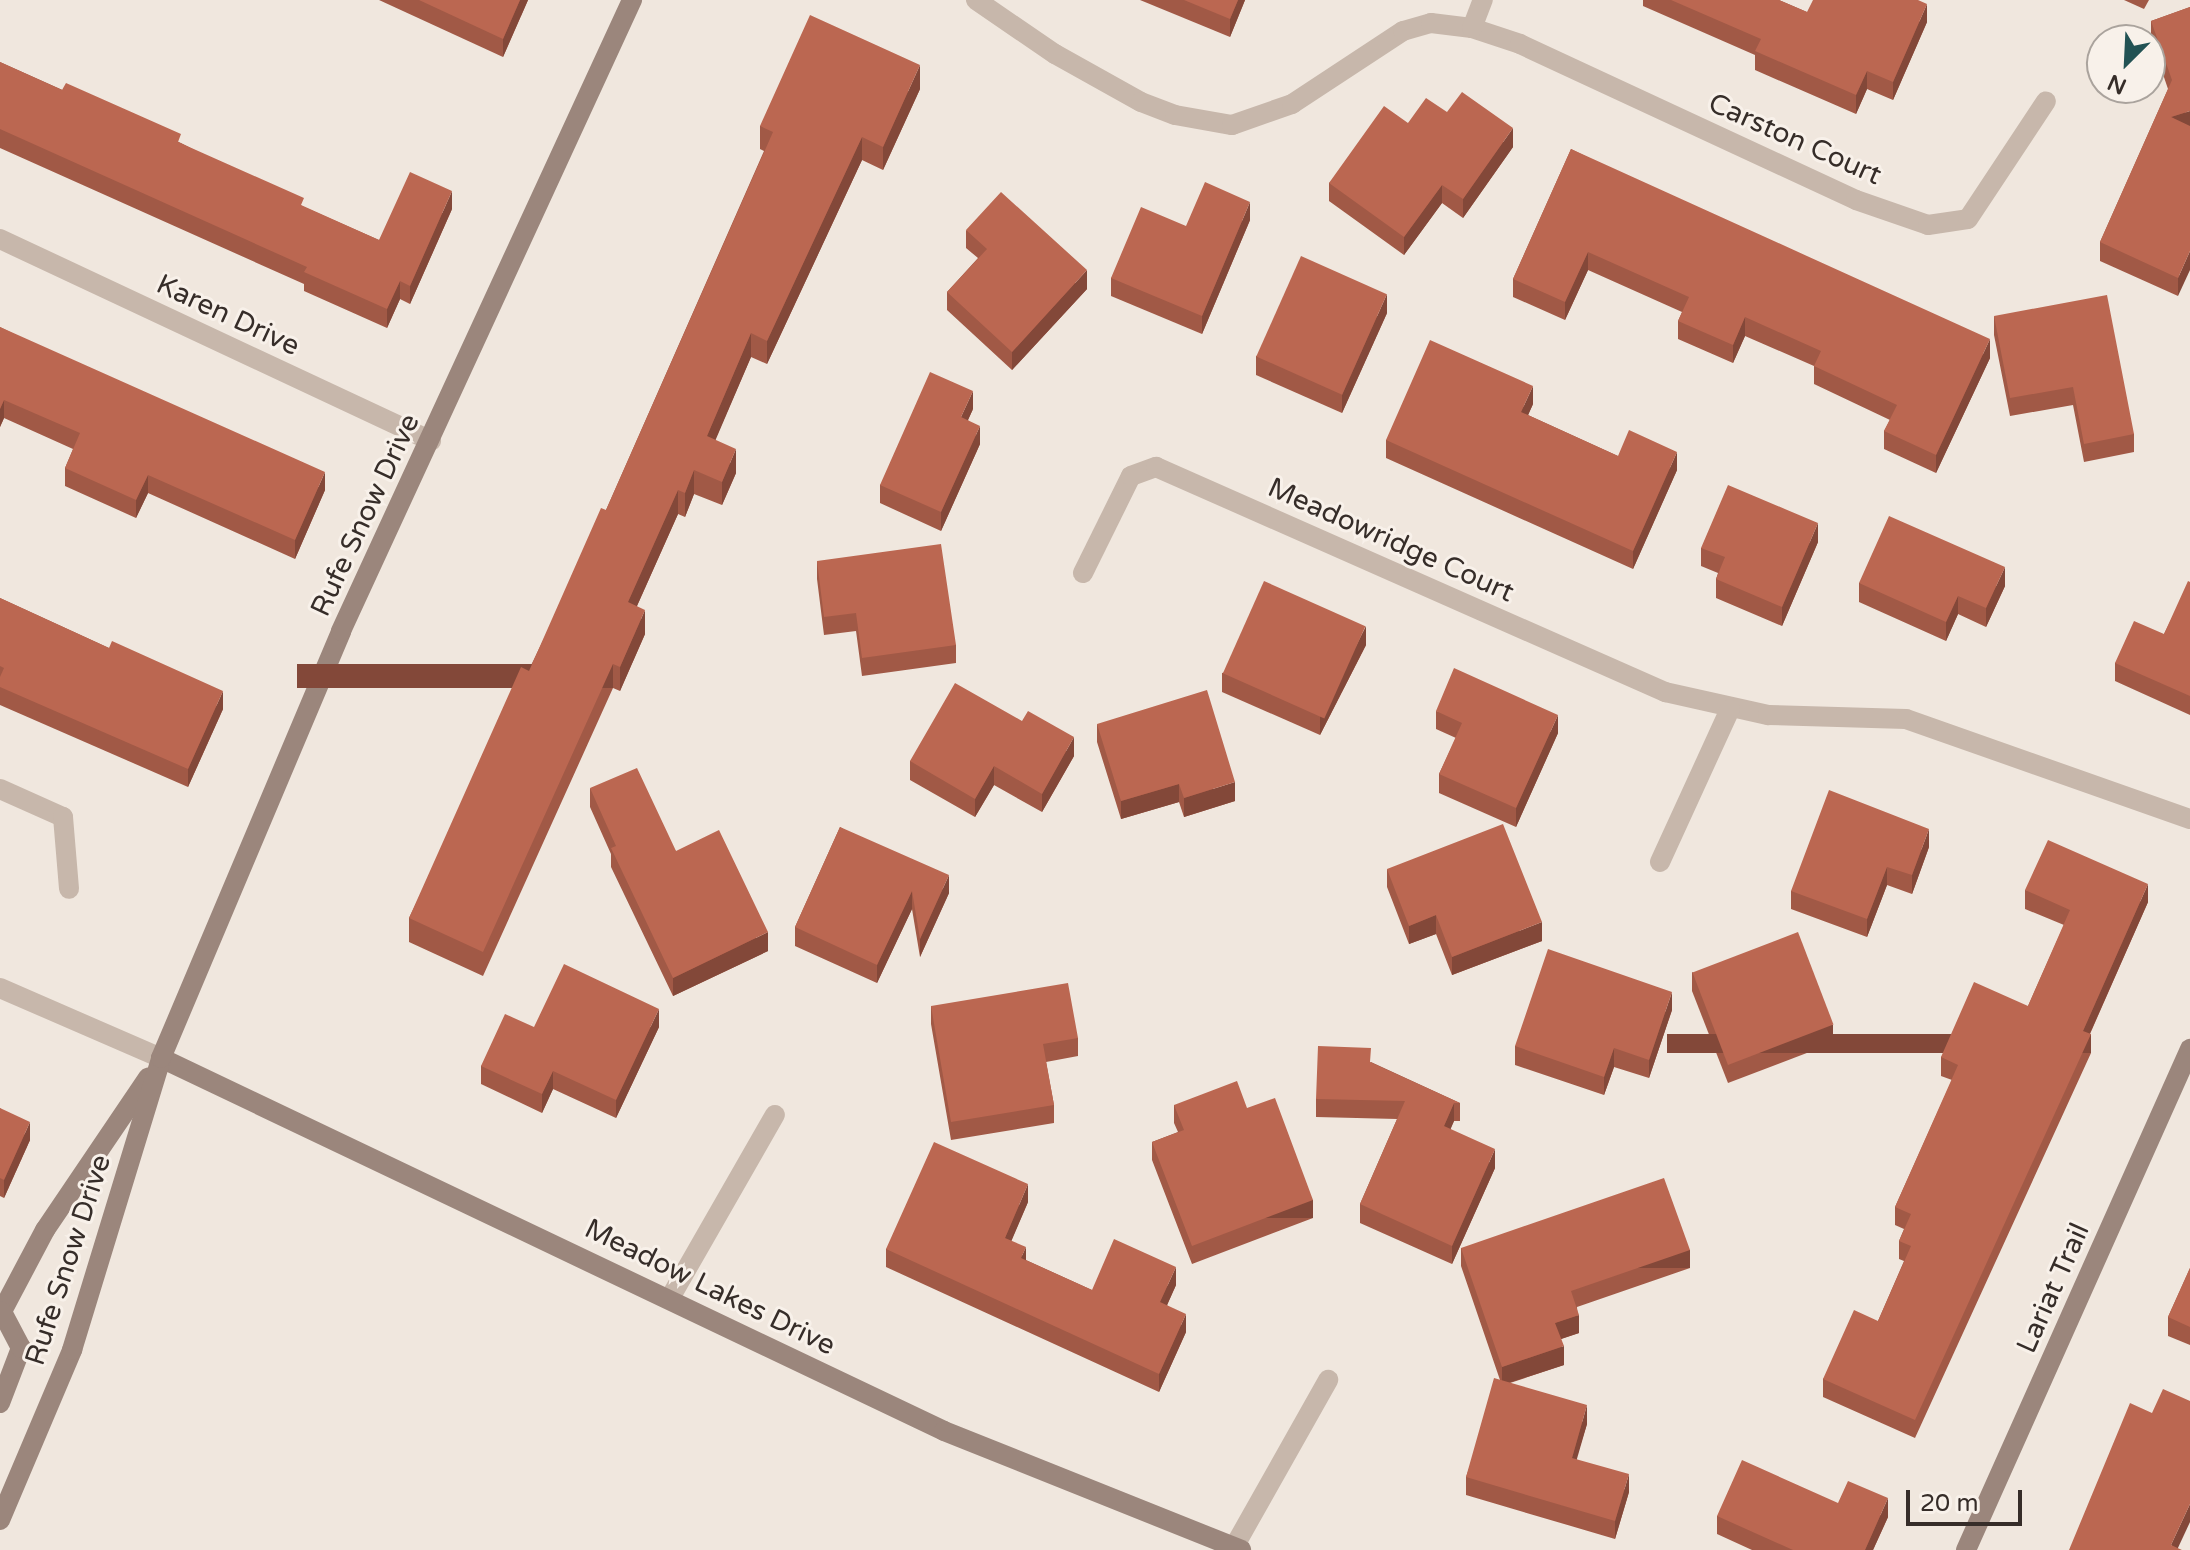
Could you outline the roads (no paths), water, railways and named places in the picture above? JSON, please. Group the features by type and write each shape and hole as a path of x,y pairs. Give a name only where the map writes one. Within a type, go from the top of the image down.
{"main road":[{"name":"Rufe Snow Drive","path":"0,1520 72,1350 161,1058 341,631 632,0"},
{"name":"Lariat Trail","path":"1966,1550 2190,1049"},
{"name":"Rufe Snow Drive","path":"1,1313 45,1230 161,1058"},
{"name":"Meadow Lakes Drive","path":"161,1058 944,1431 1238,1549"},
{"path":"0,1403 21,1348 1,1313"}],"street":[{"name":"Carston Court","path":"976,0 1055,54 1141,102 1175,115 1232,125 1292,104 1403,31 1431,23 1472,28 1520,44 1856,200 1928,225 1968,219 2046,101"},
{"path":"1472,28 1483,0"},
{"name":"Karen Drive","path":"0,239 431,441"},
{"name":"Meadowridge Court","path":"1083,573 1131,476 1156,467 1665,692 1730,709 1768,715 1906,719 2190,819"},
{"path":"1660,862 1730,709"},
{"path":"0,789 63,817 69,889"},
{"path":"0,988 161,1058"},
{"path":"670,1298 775,1115"},
{"path":"1238,1549 1328,1380"}]}
